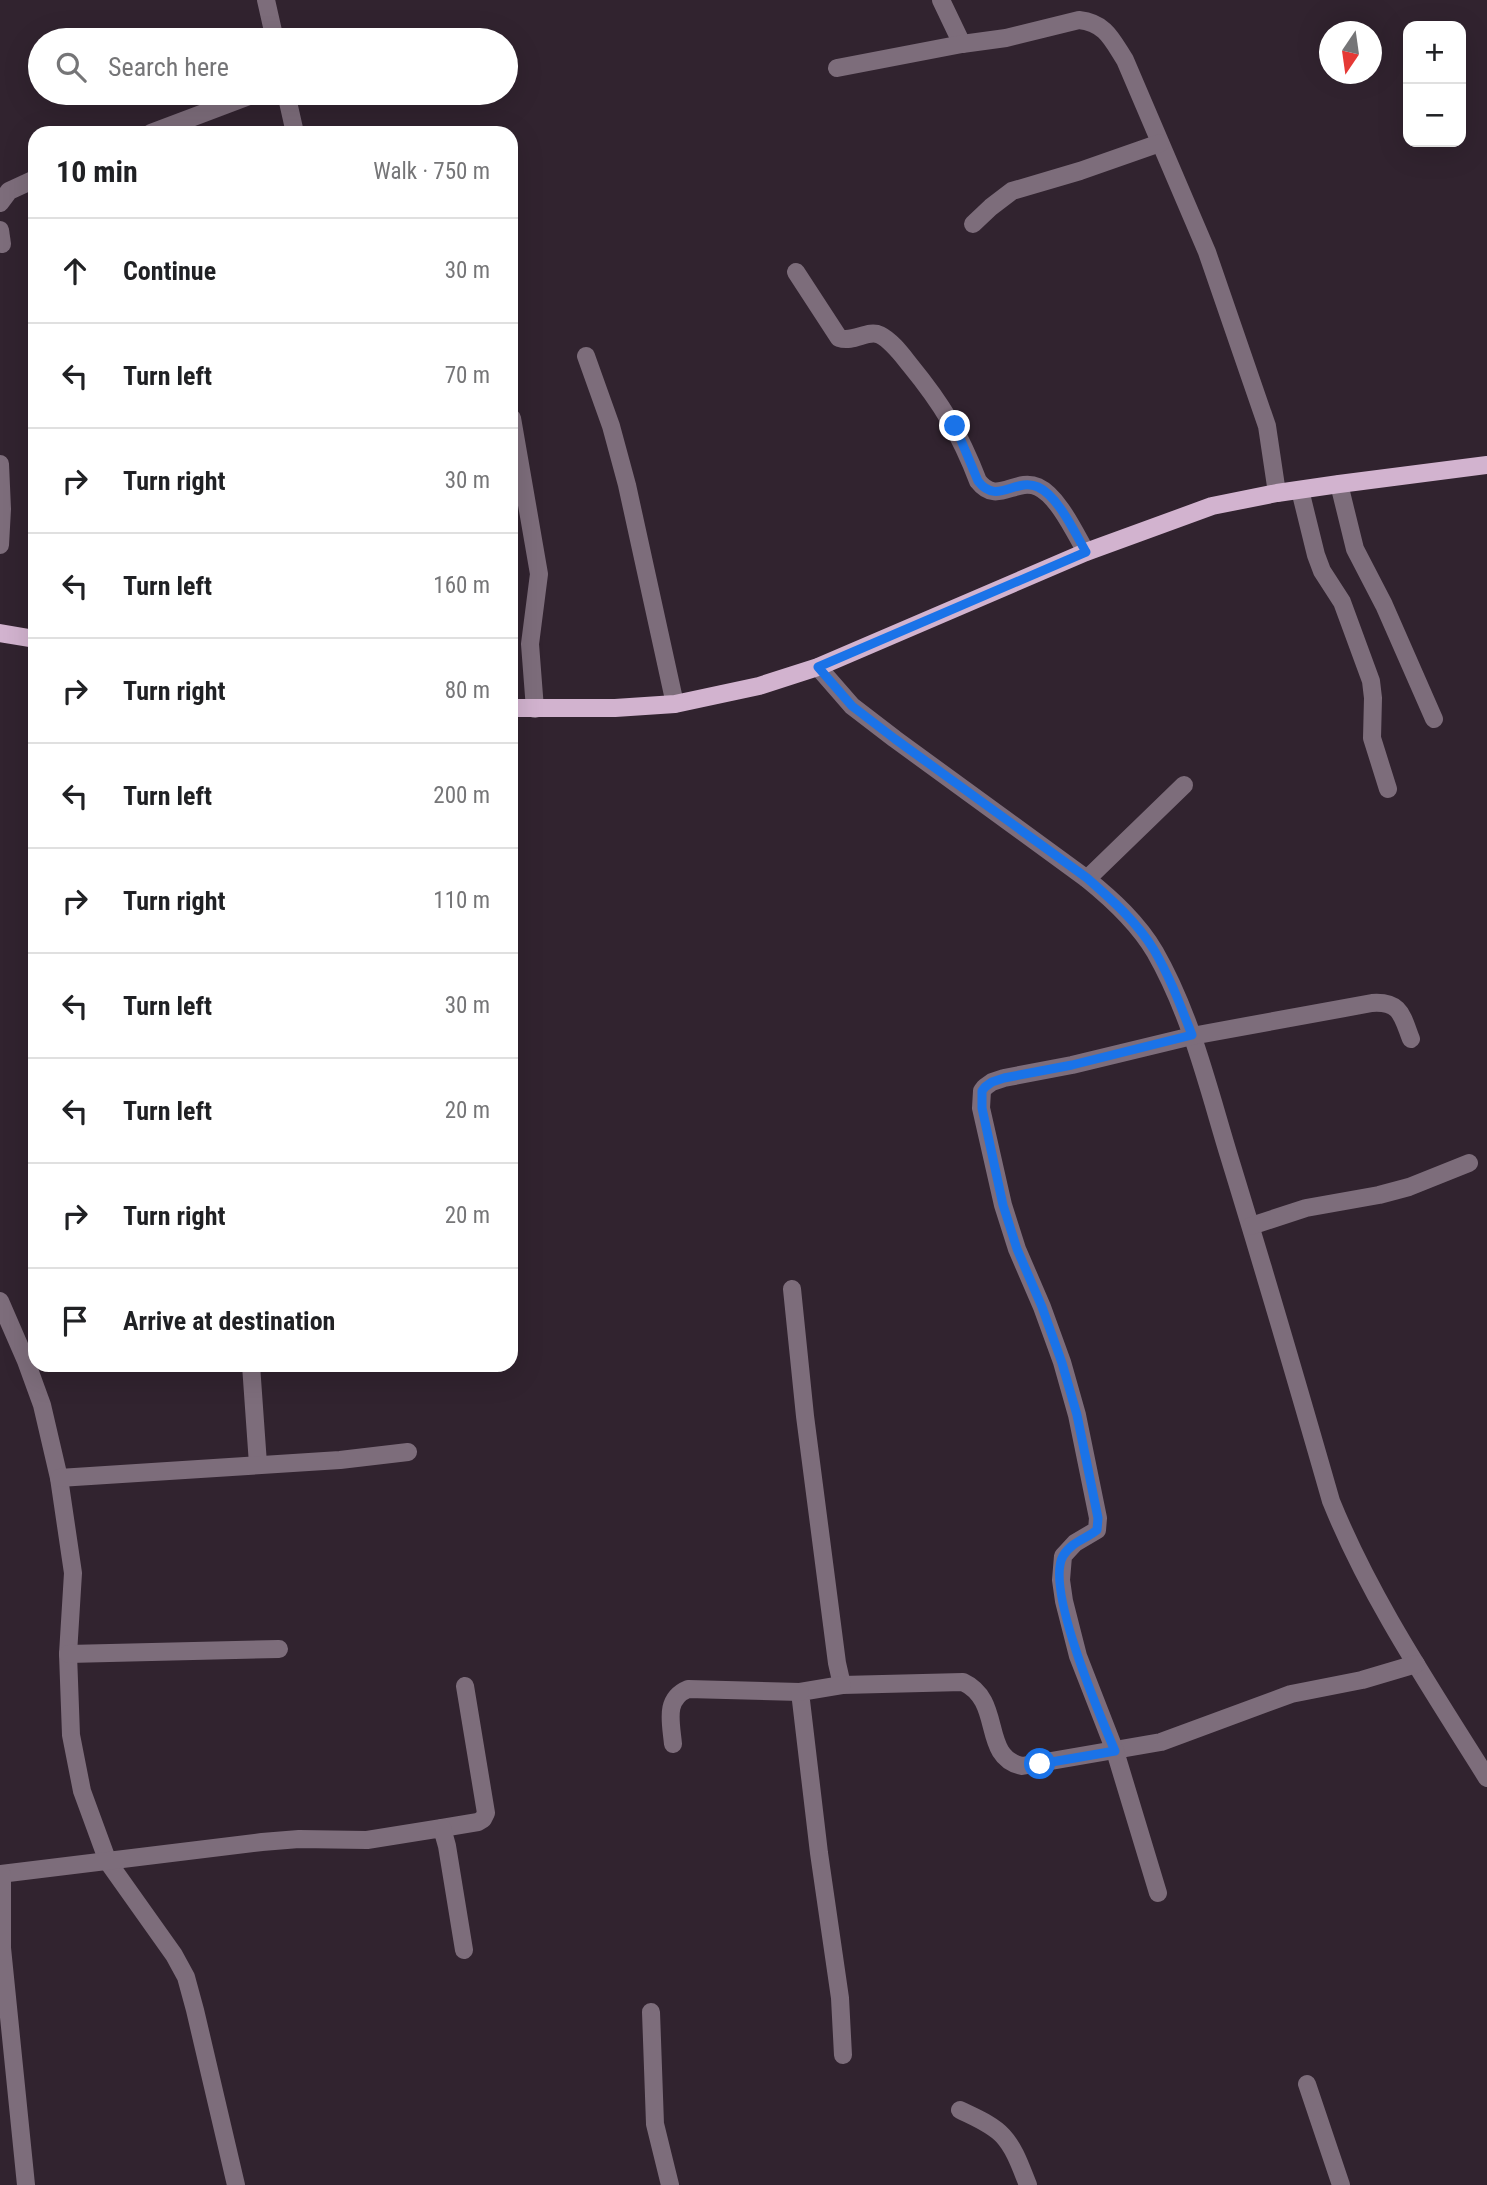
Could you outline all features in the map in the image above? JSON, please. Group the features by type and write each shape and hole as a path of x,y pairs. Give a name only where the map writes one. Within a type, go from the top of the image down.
{"main road":[{"path":"518,708 615,708 675,704 759,687 818,667 1086,552 1212,506 1300,489 1487,464"},
{"path":"0,634 28,638"}],"street":[{"path":"267,0 273,28"},
{"path":"941,0 962,44"},
{"path":"837,68 1006,38 1079,20 1091,21 1109,34 1125,60 1207,252 1267,426 1276,493"},
{"path":"169,126 225,105"},
{"path":"289,105 293,126"},
{"path":"974,224 990,207 1012,191 1160,143"},
{"path":"0,203 9,191 28,182"},
{"path":"796,272 839,338 851,340 871,333 877,334 901,354 955,426 983,488 1001,491 1030,484 1040,488 1054,500 1086,552"},
{"path":"586,356 611,426 627,485 675,704"},
{"path":"518,453 539,574 530,644 536,709"},
{"path":"0,464 0,545"},
{"path":"1339,484 1355,549 1384,605 1434,719"},
{"path":"1300,489 1316,555 1326,579 1342,602 1371,681 1372,738 1388,789"},
{"path":"818,667 852,706 1087,878 1115,902 1154,951 1177,996 1192,1035 1331,1501 1366,1579 1487,1778"},
{"path":"1087,878 1184,785"},
{"path":"1158,1893 1115,1751 1078,1656 1064,1601 1060,1580 1063,1556 1075,1543 1097,1530 1099,1525 1077,1415 1062,1363 1017,1249 1003,1205 981,1099 985,1087 992,1082 1192,1035 1339,1008 1384,1002 1393,1005 1401,1012 1411,1039"},
{"path":"1251,1226 1319,1205 1409,1187 1469,1163"},
{"path":"792,1289 807,1430 842,1685"},
{"path":"0,1301 28,1368"},
{"path":"30,1372 38,1394 59,1478 73,1573 68,1654 73,1746 82,1791 108,1862 174,1955 186,1978 236,2185"},
{"path":"251,1372 258,1464"},
{"path":"59,1478 340,1460 408,1452"},
{"path":"68,1654 279,1649"},
{"path":"673,1744 670,1716 673,1699 678,1693 688,1689 800,1692 842,1685 963,1682 980,1693 1001,1754 1011,1764 1022,1766 1161,1742 1291,1694 1362,1680 1416,1664"},
{"path":"26,2185 2,1948 1,1874 262,1842 299,1839 367,1840 478,1822 486,1813 465,1686"},
{"path":"800,1692 840,1998 843,2055"},
{"path":"442,1828 464,1950"},
{"path":"651,2012 655,2124 670,2185"},
{"path":"1307,2084 1341,2185"},
{"path":"960,2110 1003,2135 1014,2151 1028,2185"}],"route":[{"path":"955,426 983,488 1001,491 1030,484 1040,488 1054,500 1086,552 818,667 852,706 1087,878 1115,902 1154,951 1177,996 1192,1035 1072,1065 1004,1078 992,1082 982,1091 982,1108 1003,1205 1017,1249 1062,1363 1077,1415 1099,1525 1097,1530 1075,1543 1063,1556 1060,1580 1078,1656 1115,1751 1040,1764"}]}
